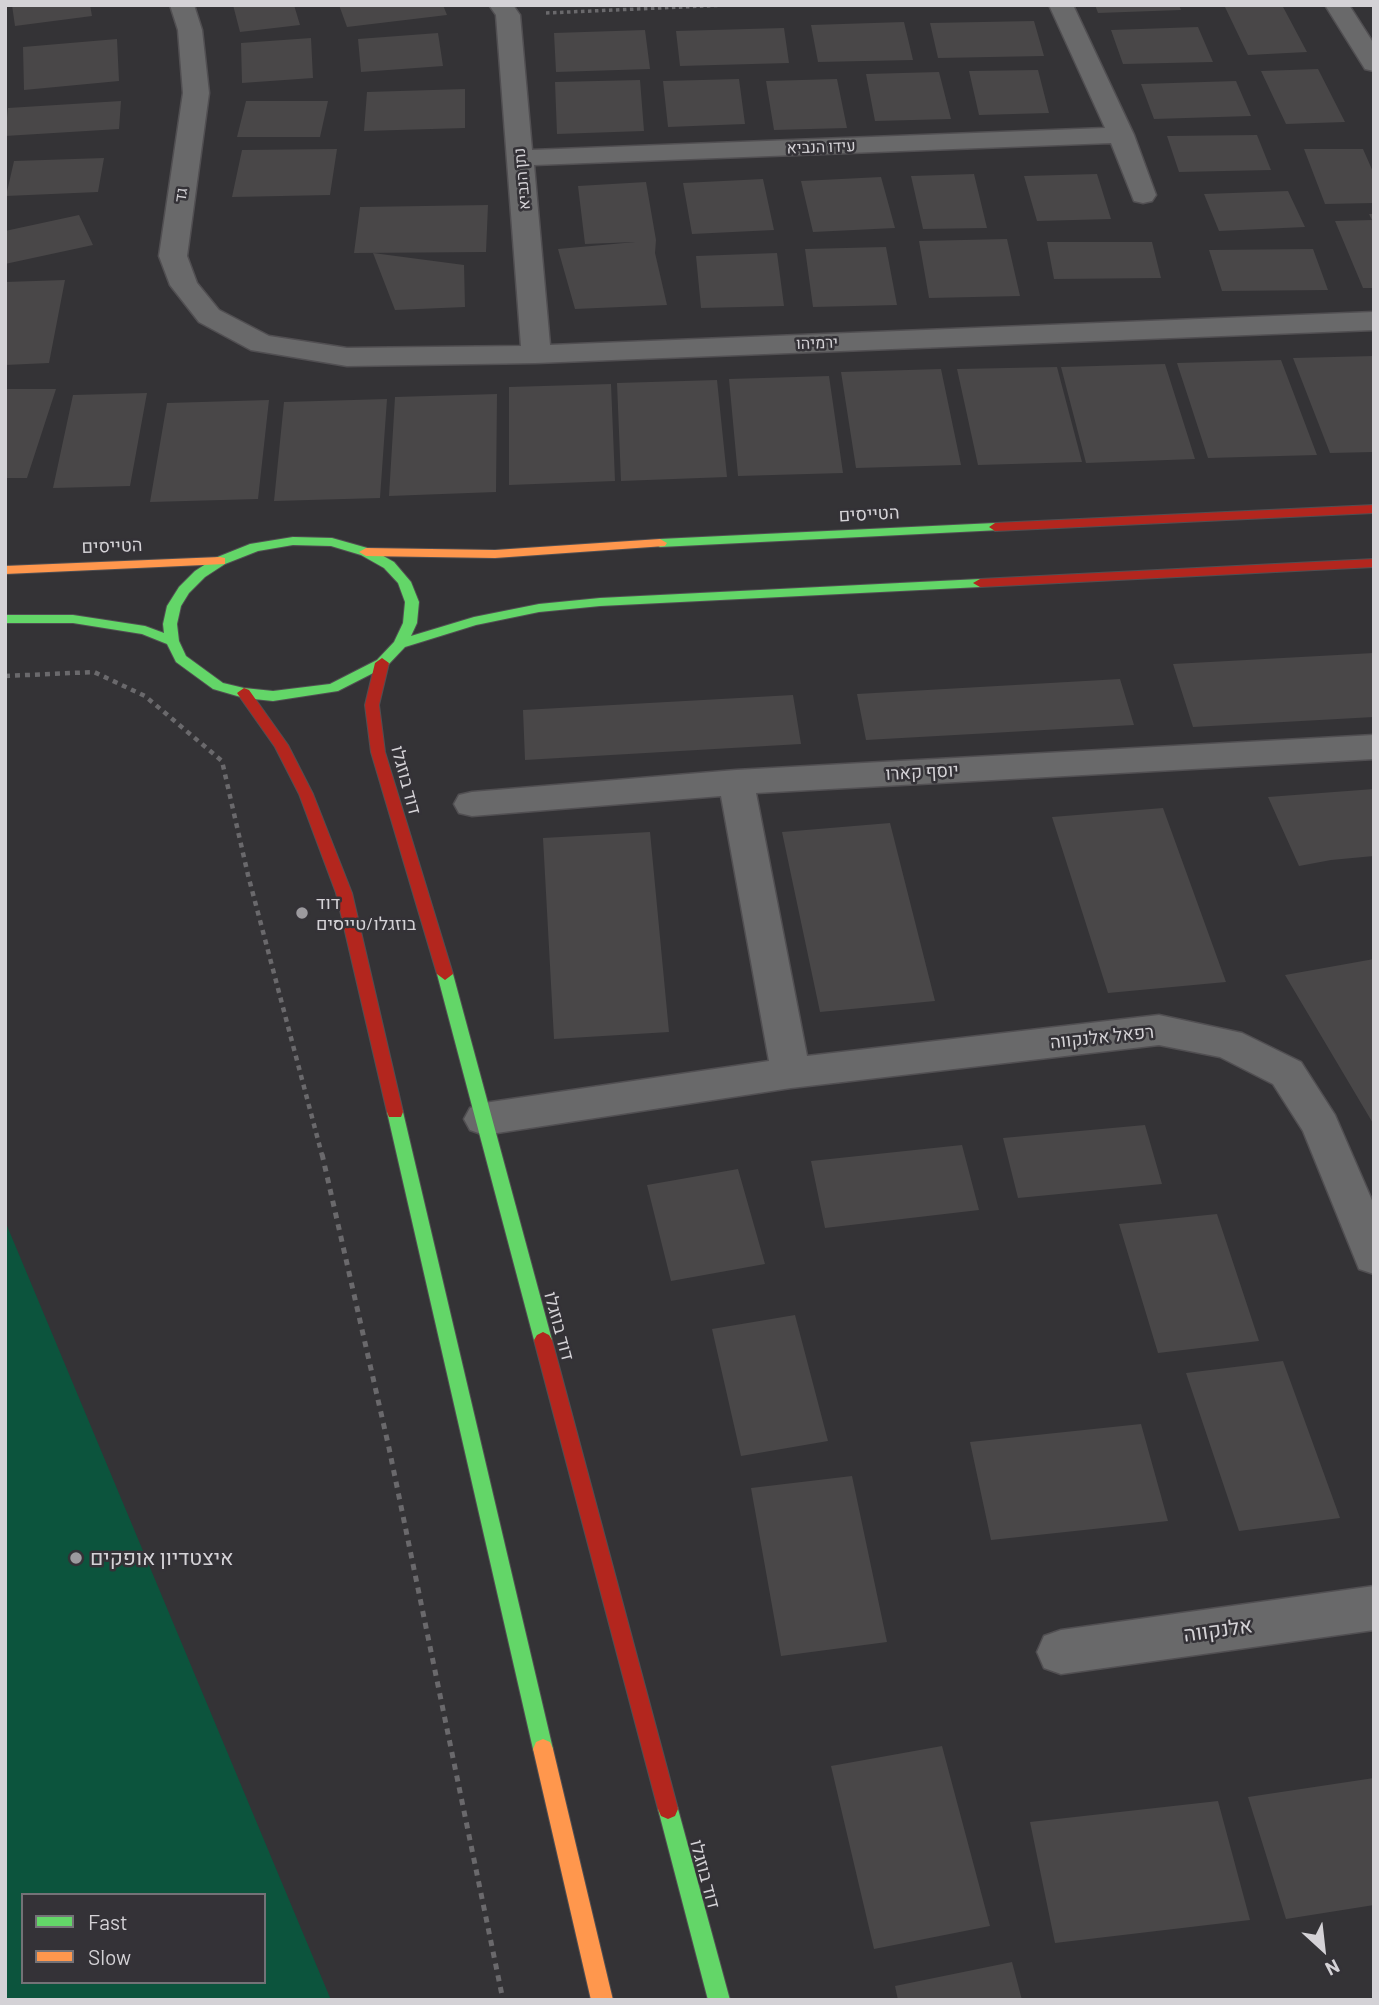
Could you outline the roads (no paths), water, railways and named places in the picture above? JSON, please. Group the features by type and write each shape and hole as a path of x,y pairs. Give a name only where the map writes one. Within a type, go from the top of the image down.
{"main road":[{"name":"הטייסים","path":"366,552 495,554 656,543 1374,509"},
{"path":"293,541 332,542 366,552 389,565 404,582 412,602 410,624 400,644 382,663 359,677 332,688 273,696 244,693 218,685 197,673 181,659 172,641 170,624 174,606 184,590 200,574 220,561 254,547 293,541"},
{"name":"הטייסים","path":"5,570 220,561"},
{"path":"400,644 474,621 539,608 600,602 1374,563"},
{"path":"5,618 73,619 113,624 145,630 172,641"},
{"name":"דוד בוזגלו","path":"382,663 372,705 378,752 451,995 719,2000"},
{"path":"244,693 281,745 306,794 344,893 602,2000"}],"street":[{"name":"גד","path":"182,5 190,30 196,93 173,256 184,285 209,316 261,344"},
{"path":"1061,5 1121,135 1143,195"},
{"path":"1337,5 1374,64"},
{"name":"נתן הנביא","path":"505,10 521,158 536,354"},
{"name":"עידו הנביא","path":"521,158 1121,135"},
{"name":"ירמיהו","path":"261,344 347,358 536,354 1374,321"},
{"name":"יוסף קארו","path":"472,804 736,782 1374,747"},
{"path":"736,782 791,1073"},
{"name":"רפאל אלנקווה","path":"484,1119 791,1073 1158,1030 1228,1044 1287,1073 1321,1126 1374,1257"},
{"name":"אלנקווה","path":"1062,1652 1374,1608"}],"place":[{"name":"דוד בוזגלו/טייסים","path":"302,913"},
{"name":"איצטדיון אופקים","path":"76,1558"}]}
